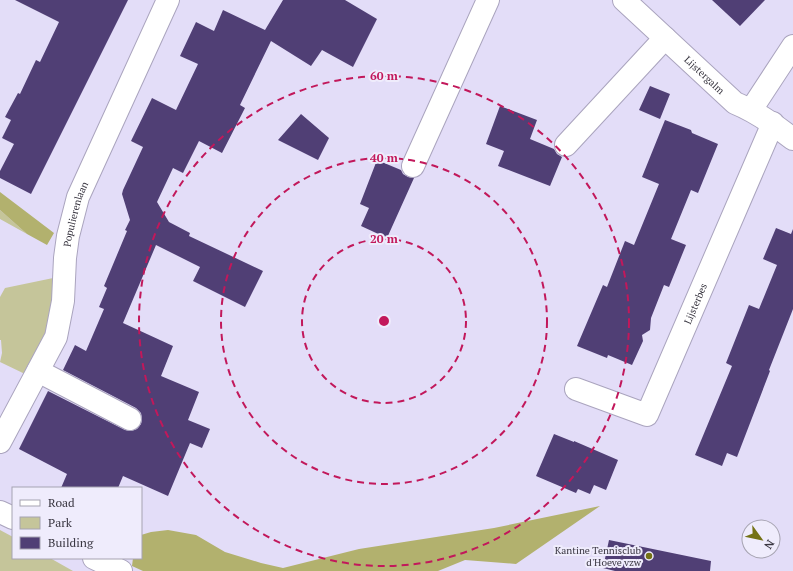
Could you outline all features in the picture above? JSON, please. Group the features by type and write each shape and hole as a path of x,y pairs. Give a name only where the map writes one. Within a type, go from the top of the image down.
{"street":[{"name":"Populierenlaan","path":"2,437 56,338 63,301 65,258 68,236 78,197 168,0"},
{"path":"413,166 488,0"},
{"name":"Lijstergalm","path":"624,0 735,103 752,110 793,139"},
{"path":"566,145 665,38"},
{"path":"752,110 793,46"},
{"name":"Lijsterbes","path":"576,389 647,415 773,124"},
{"path":"38,371 130,418"},
{"path":"0,512 12,518"},
{"path":"96,559 121,571"}],"green space":[{"path":"0,210 27,234 0,219"},
{"path":"58,277 47,329 25,374 0,362 2,353 0,340 0,297 5,288"},
{"path":"0,530 12,536 12,559 52,559 73,571 0,571"}],"shaded area":[{"path":"0,192 54,233 47,245 27,234 0,210"},
{"path":"600,506 516,564 465,560 438,571 143,571 132,566 133,559 142,559 142,535 168,530 196,535 225,552 283,568 359,549 494,528"}],"building":[{"path":"15,0 128,0 31,194 0,178 0,171 14,144 2,138 11,120 5,117 18,93 20,94 36,60 40,62 59,22"},
{"path":"283,0 345,0 377,19 353,67 322,50 311,66 271,41 240,105 245,108 222,153 199,141 183,173 173,168 157,202 169,222 190,233 189,236 263,271 245,307 193,281 200,267 156,245 123,323 173,346 161,376 199,392 188,420 210,429 202,448 190,443 168,496 123,476 118,487 61,487 67,474 19,449 48,391 125,430 131,431 137,429 141,424 141,413 136,408 63,370 75,345 86,351 104,309 99,307 107,288 104,286 127,231 125,230 130,220 122,194 143,147 131,141 152,98 176,110 198,64 180,56 196,22 214,31 223,10 265,30"},
{"path":"712,0 765,0 740,26"},
{"path":"650,86 670,94 660,119 639,110"},
{"path":"500,106 537,120 530,139 554,149 557,154 562,157 550,186 498,166 504,151 486,144"},
{"path":"301,114 329,138 318,160 278,140"},
{"path":"665,120 691,130 692,133 718,144 698,193 691,190 671,239 686,245 669,287 664,285 651,318 650,330 642,335 643,341 632,365 608,355 607,358 577,346 603,285 607,287 625,241 634,245 659,184 642,177"},
{"path":"377,160 401,170 403,174 408,177 414,178 387,238 361,226 369,208 360,204"},
{"path":"776,228 791,234 793,229 793,309 737,457 727,453 722,466 695,455 732,366 726,363 749,305 759,309 777,265 763,259"},
{"path":"554,434 618,460 606,490 594,485 590,494 578,489 576,493 536,476"},
{"name":"Kantine Tennisclub d'Hoeve vzw","path":"609,540 711,561 710,571 615,571 603,568"}],"place":[{"name":"Kantine Tennisclub d'Hoeve vzw","path":"649,556"}]}
